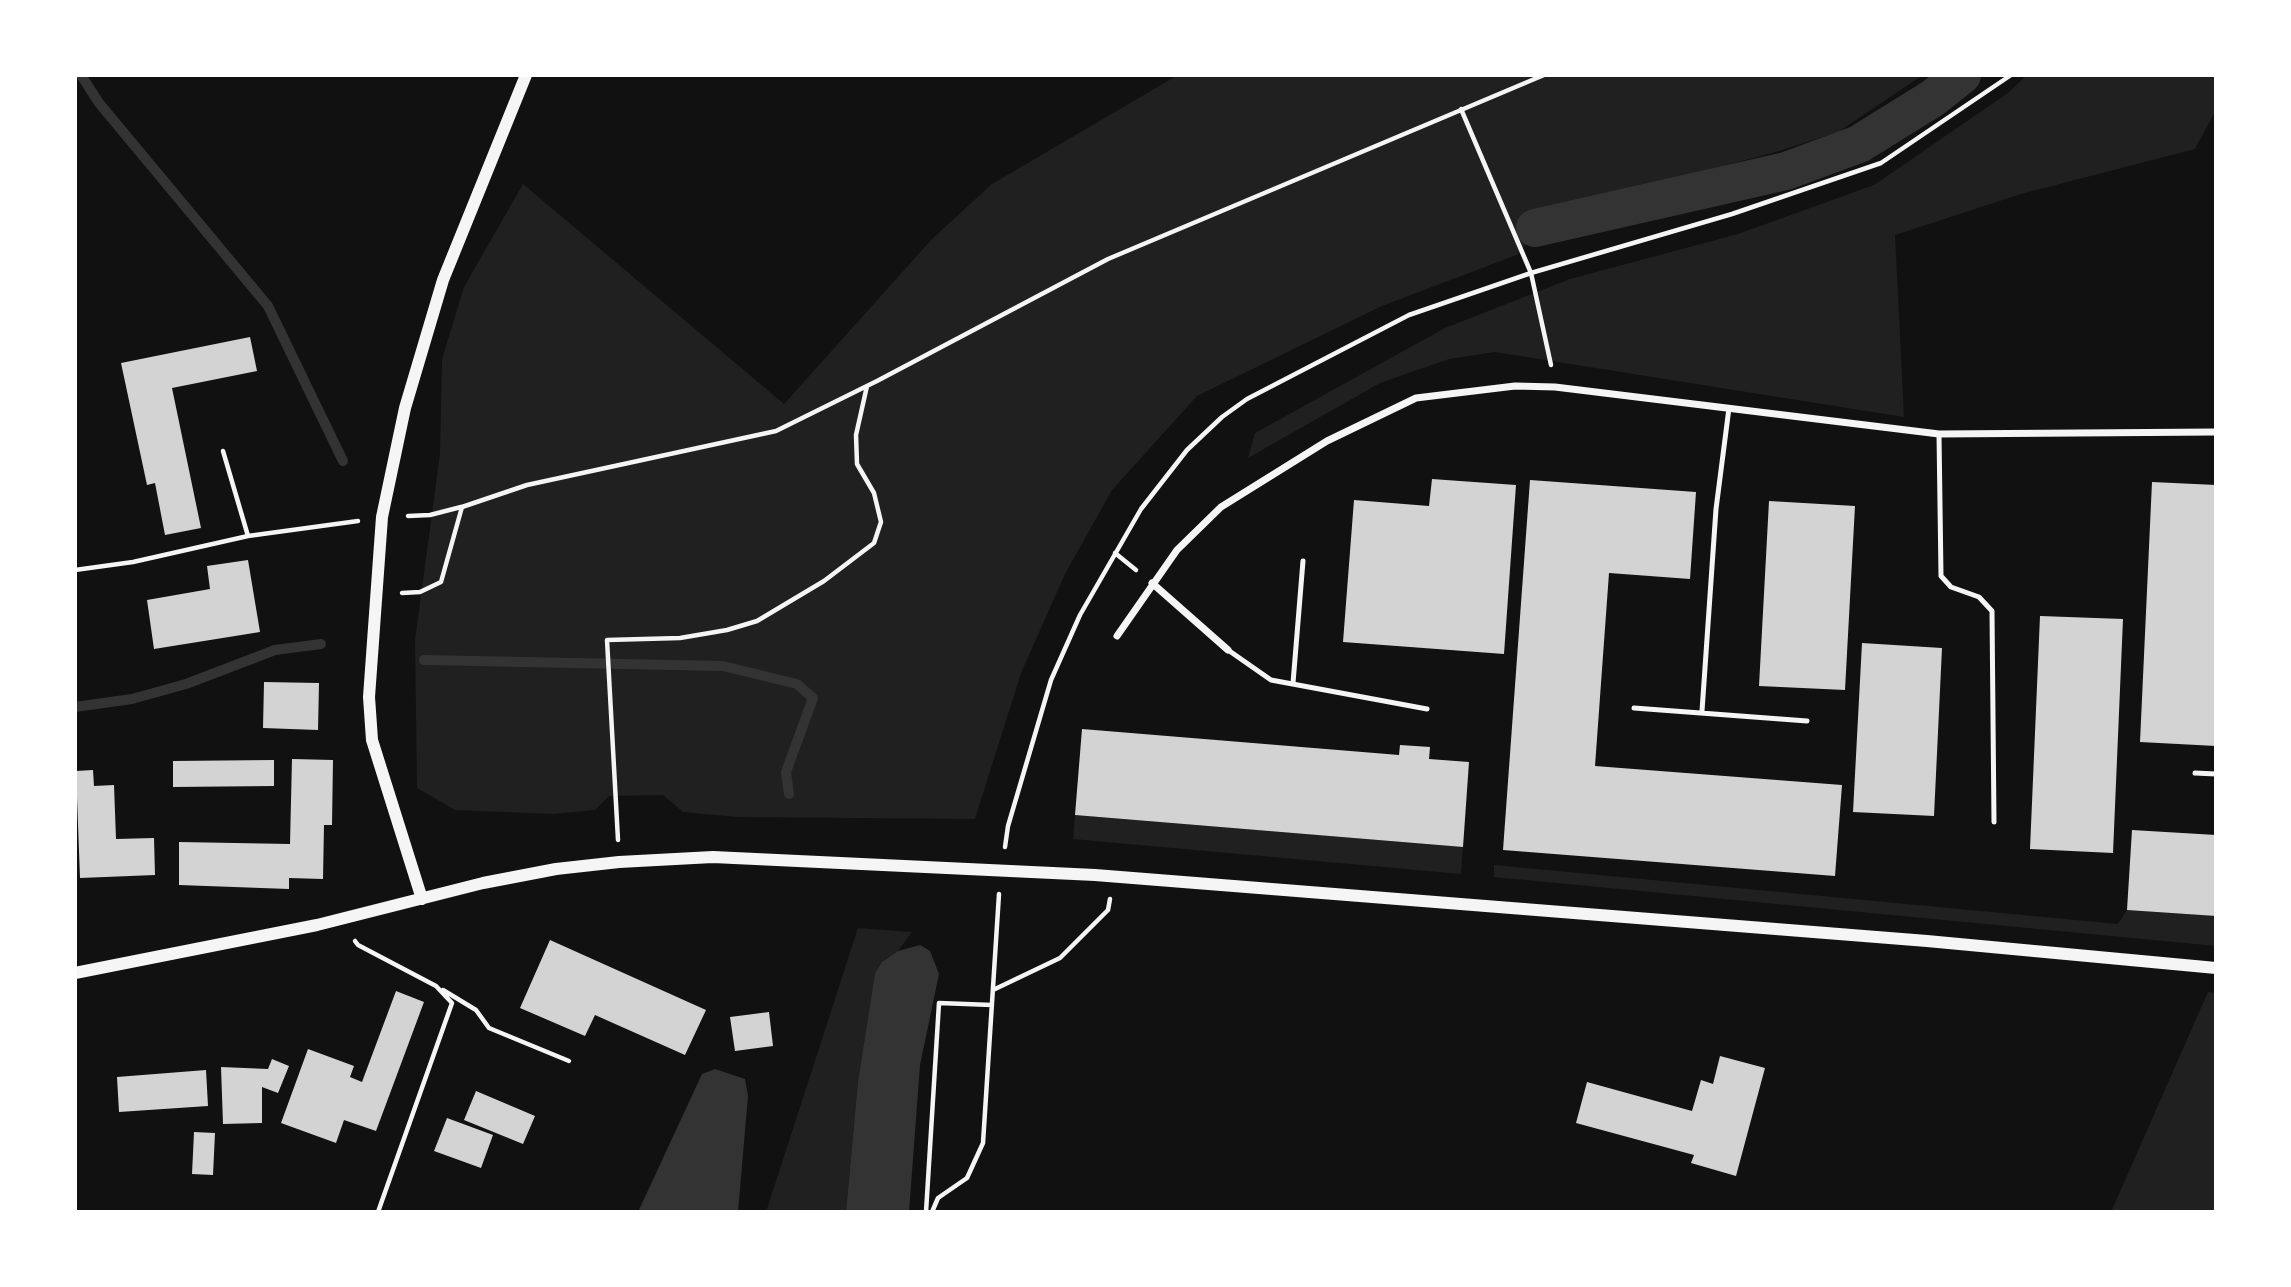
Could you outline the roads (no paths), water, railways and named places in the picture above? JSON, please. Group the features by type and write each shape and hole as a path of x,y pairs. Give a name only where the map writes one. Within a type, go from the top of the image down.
{"street":[{"path":"422,899 372,740 369,696 382,517 405,408 443,280 526,75"},
{"path":"1117,636 1177,550 1221,507 1327,441 1416,398 1515,386 1555,387 1939,434 2216,432"},
{"path":"1153,583 1228,650"},
{"path":"75,973 342,919 556,869 618,862 713,857 1096,875 1927,941 2216,968"}],"lane":[{"path":"1702,711 1716,509 1729,408"},
{"path":"1939,434 1941,576 1951,587 1979,597 1992,611 1994,822"},
{"path":"1293,683 1303,561"},
{"path":"1228,650 1271,680 1427,709"},
{"path":"1634,708 1702,711 1807,721"},
{"path":"2195,773 2216,774"}],"waterway":[{"path":"81,75 99,103 268,306 343,461"},
{"path":"1535,228 1786,171 1859,144 1933,98 1962,75"},
{"path":"75,707 132,699 186,684 275,650 321,644"},
{"path":"424,660 723,666 797,684 813,698 786,772 789,794"}]}
